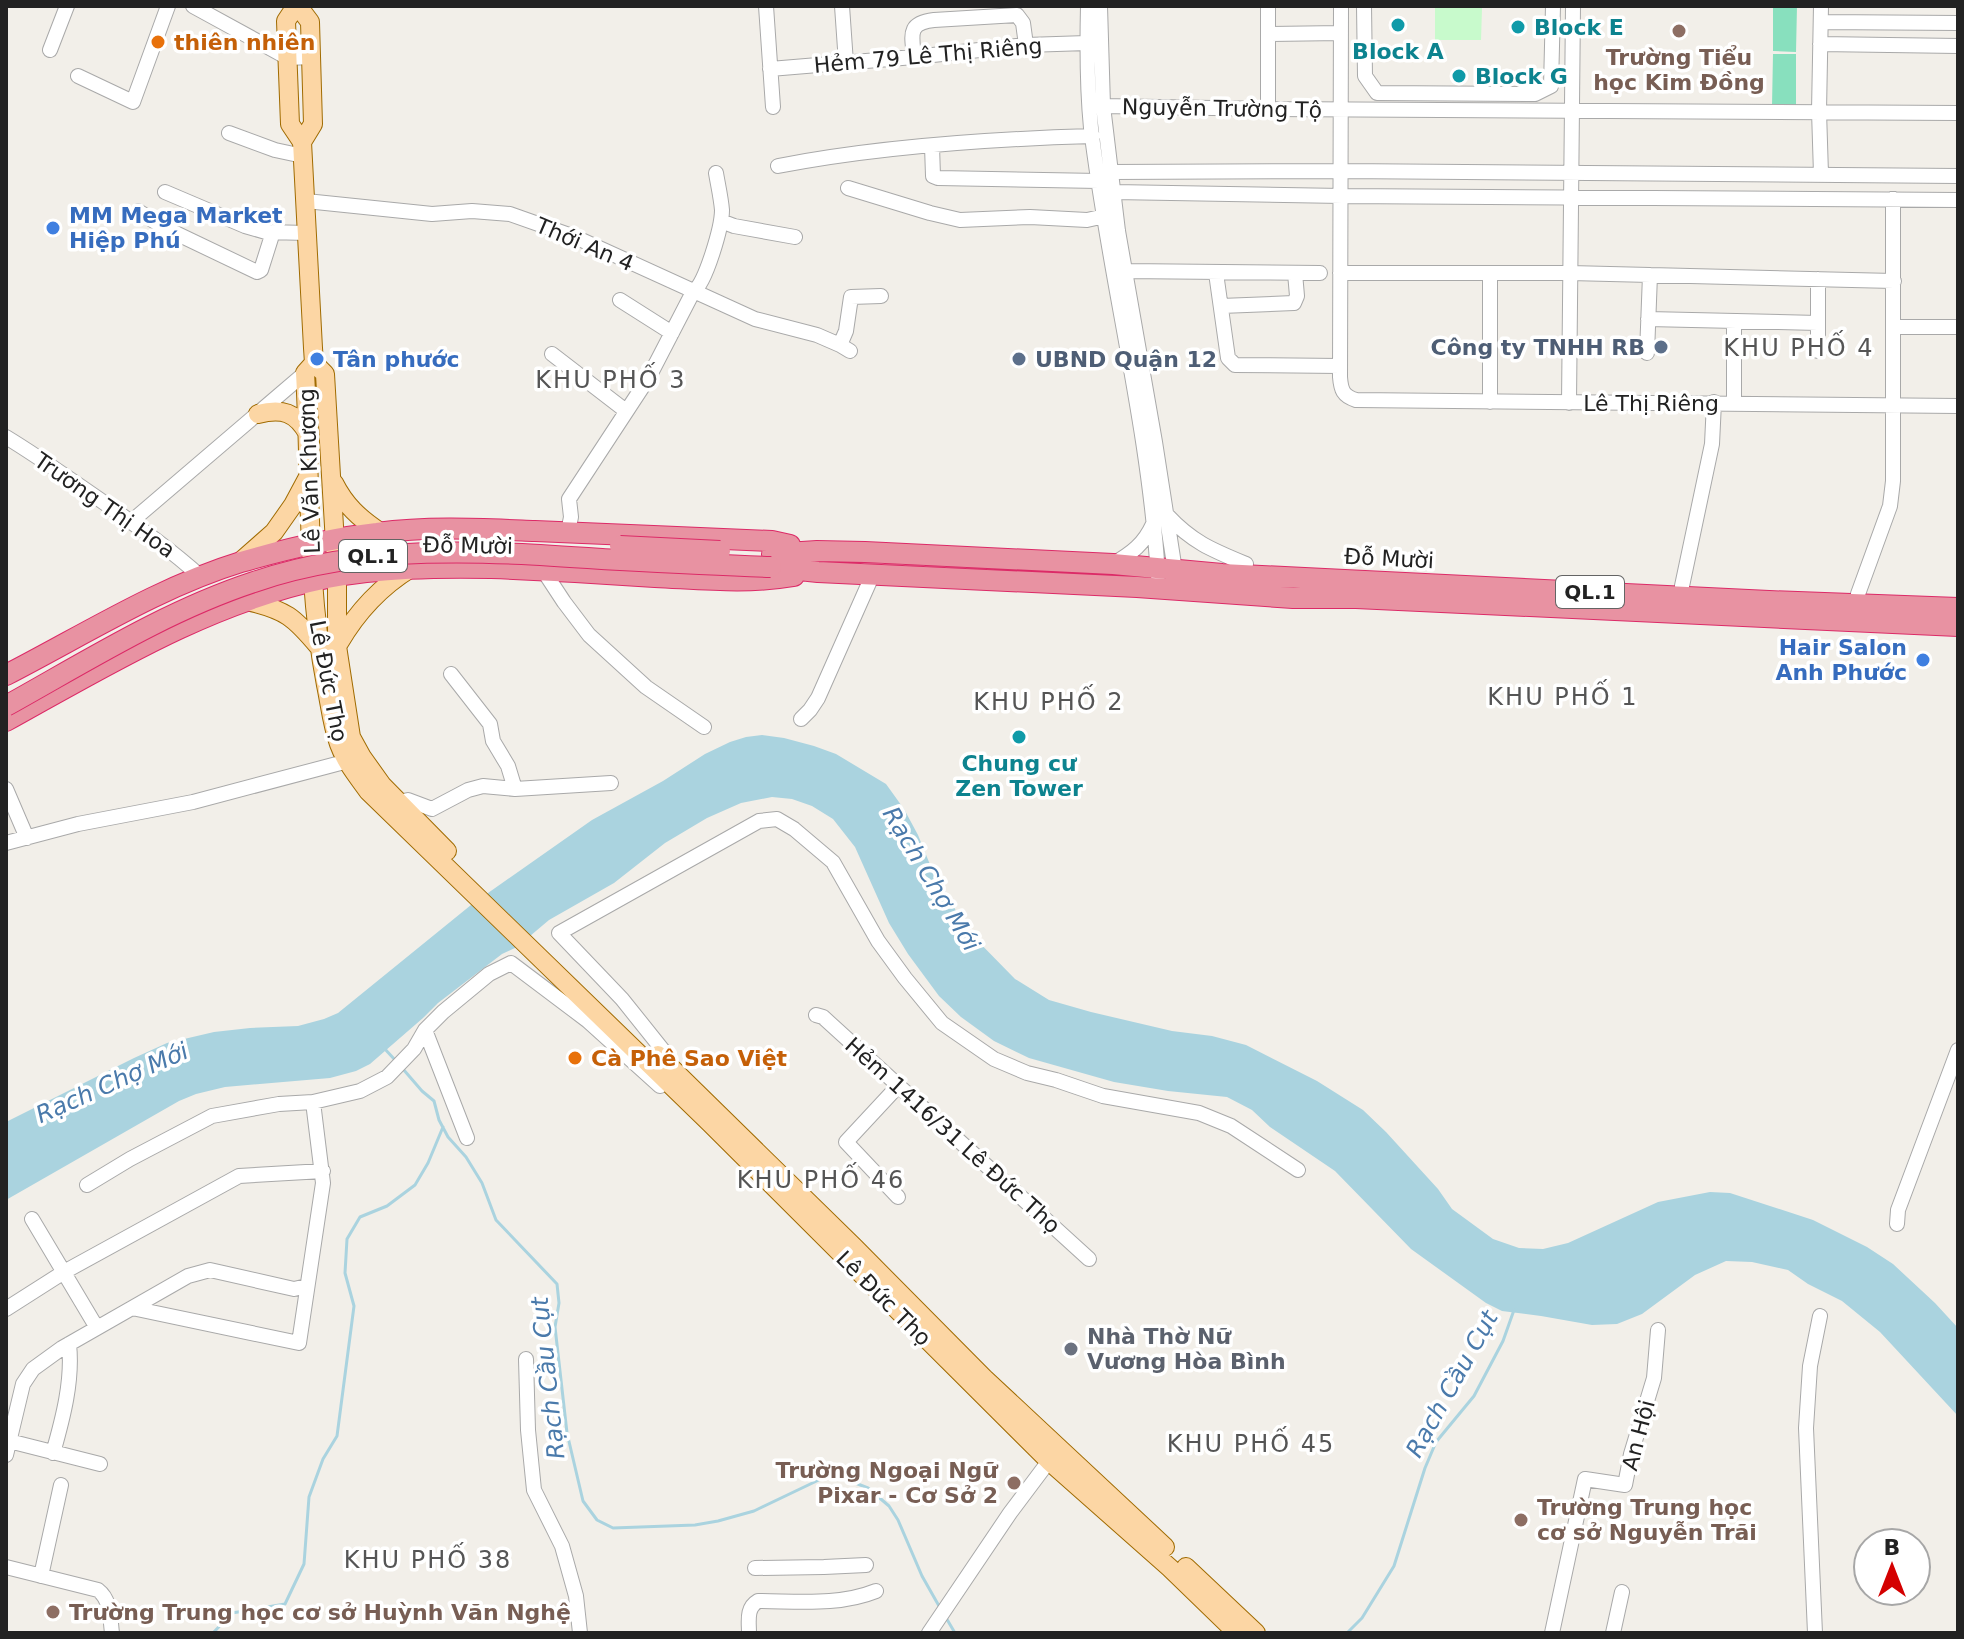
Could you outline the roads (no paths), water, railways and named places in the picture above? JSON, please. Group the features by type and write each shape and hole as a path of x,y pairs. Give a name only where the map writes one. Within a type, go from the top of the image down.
{"highway":[{"name":"Đỗ Mười","path":"6,675 124,612 239,563 311,544 374,533 465,529 772,541 818,561 873,574 1293,598 1356,598 1958,626"},
{"path":"371,572 374,533"},
{"name":"QL.1","path":"6,690 178,599 247,571 326,551 410,541 466,540 772,560"},
{"path":"279,552 287,589"},
{"name":"QL.1","path":"6,706 195,604 256,581 325,563 401,553 465,552 772,560"},
{"name":"Đỗ Mười","path":"772,560 1113,564 1222,574 1958,608"},
{"name":"Đỗ Mười","path":"6,721 187,624 247,601 337,577 411,568 465,567 769,581 818,561"},
{"name":"Đỗ Mười","path":"1246,564 1958,599"},
{"name":"QL.1","path":"1222,574 1246,564"},
{"name":"Đỗ Mười","path":"1293,598 1377,612 1958,637"}],"main road":[{"name":"Lê Văn Khương","path":"303,149 313,124 310,22 297,6 286,21 290,124 303,149 306,201 312,582"},
{"name":"Lê Văn Khương","path":"310,368 325,374 337,577"},
{"path":"258,414 272,410 291,414 301,422 309,436"},
{"path":"239,563 274,532 310,474"},
{"path":"331,478 342,499 374,533"},
{"path":"247,601 287,614 328,646 373,596 411,568"},
{"name":"Lê Đức Thọ","path":"328,646 337,577"},
{"name":"Lê Đức Thọ","path":"312,582 328,646 339,746 382,785 463,875"},
{"name":"Lê Đức Thọ","path":"355,759 368,791 463,875"},
{"path":"463,875 549,946"},
{"name":"Lê Đức Thọ","path":"549,946 868,1271"},
{"name":"Lê Đức Thọ","path":"549,946 868,1271 1237,1633"},
{"name":"Lê Đức Thọ","path":"1052,1454 1256,1633"}],"street":[{"path":"50,50 67,6"},
{"path":"78,76 133,102 168,6"},
{"path":"193,6 288,58 311,57"},
{"path":"766,6 773,107"},
{"path":"842,6 846,63"},
{"path":"1088,6 1087,43 1093,136 1105,176 1114,192 1167,515 1166,568 1161,589"},
{"path":"1100,6 1105,216 1153,523 1166,568"},
{"path":"1268,6 1268,109"},
{"path":"1216,273 1228,358 1235,365 1340,366 1341,6"},
{"path":"1364,6 1365,76 1377,93 1535,94 1551,86 1553,6"},
{"path":"1569,403 1573,6"},
{"path":"1821,6 1821,174"},
{"path":"914,57 912,31 921,22 934,20 1017,15 1023,23 1026,45"},
{"path":"1821,22 1958,23"},
{"path":"1268,34 1341,33"},
{"name":"Hẻm 79 Lê Thị Riêng","path":"770,69 1026,45 1087,43"},
{"path":"1820,44 1958,46"},
{"name":"Nguyễn Trường Tộ","path":"1103,106 1958,113"},
{"path":"229,133 275,150 303,149"},
{"path":"778,166 884,150 1022,138 1093,136"},
{"path":"932,146 933,176 938,178 1342,171 1958,176"},
{"path":"568,532 571,517 569,499 649,377 709,265 722,209 716,173"},
{"path":"848,188 960,220 1030,217 1087,220 1105,216"},
{"path":"165,192 245,226 273,232 307,233"},
{"path":"1114,192 1958,200"},
{"path":"1858,594 1890,506 1893,481 1893,199"},
{"name":"Thới An 4","path":"306,201 432,214 472,211 510,214 575,237 755,319 817,335 845,348 851,297 881,296"},
{"path":"138,211 165,228 257,272 261,270 273,232"},
{"path":"721,221 795,237"},
{"path":"1125,271 1320,273"},
{"path":"1221,306 1294,303 1297,296 1295,273"},
{"path":"1340,273 1570,273 1894,281"},
{"path":"1490,273 1490,402"},
{"path":"1647,353 1650,275"},
{"path":"1818,279 1818,351"},
{"path":"620,300 672,333"},
{"path":"1648,319 1818,323"},
{"path":"1734,321 1734,403"},
{"path":"1893,327 1958,327"},
{"path":"552,354 626,411"},
{"name":"Lê Thị Riêng","path":"1340,366 1345,396 1356,400 1958,406"},
{"path":"132,521 310,368"},
{"path":"1682,586 1710,456 1714,402"},
{"name":"Trương Thị Hoa","path":"6,437 132,521 201,577"},
{"path":"1167,515 1183,532 1202,545 1246,564"},
{"path":"1113,564 1143,543 1153,523"},
{"path":"543,570 589,635 646,687 704,727"},
{"path":"801,719 818,698 873,574"},
{"path":"451,674 490,724 493,741 508,766 515,789"},
{"path":"6,843 78,824 193,802 355,759"},
{"path":"398,802 408,800 432,809 468,790 483,786 515,789 611,783"},
{"path":"6,789 27,838"},
{"path":"549,946 759,821 777,819 794,829 833,862 878,941 942,1023 994,1059 1027,1073 1103,1096 1199,1113 1231,1126 1298,1170"},
{"path":"87,1185 212,1116 279,1104 313,1102 360,1091 387,1077 443,1012 489,974 511,963 588,1021 661,1087"},
{"name":"Hẻm 1416/31 Lê Đức Thọ","path":"816,1015 823,1017 1089,1259"},
{"path":"425,1030 467,1138"},
{"path":"1898,1217 1958,1050"},
{"path":"898,1197 846,1142 899,1085"},
{"path":"132,1308 299,1343 323,1183 313,1102"},
{"path":"6,1309 64,1272 239,1176 323,1171"},
{"path":"32,1219 97,1328"},
{"path":"100,1464 53,1453 8,1448 23,1384 33,1369 69,1344 188,1276 210,1270 294,1289 307,1286"},
{"path":"1815,1633 1806,1428 1810,1366 1820,1316"},
{"name":"An Hội","path":"1552,1633 1585,1479 1625,1485 1654,1378 1658,1330"},
{"path":"53,1453 68,1384 69,1344"},
{"path":"526,1359 534,1490 562,1546 576,1596 580,1633"},
{"path":"932,1628 1052,1454"},
{"path":"41,1576 61,1485"},
{"path":"755,1568 866,1565"},
{"path":"6,1567 98,1590 108,1604 112,1633"},
{"path":"749,1633 749,1612 758,1601 854,1599 876,1591"},
{"path":"1613,1633 1622,1592"}],"water":[{"name":"Rạch Chợ Mới","path":"762,735 784,738 836,754 886,784 904,809 931,867 967,930 1015,979 1049,1000 1091,1012 1246,1045 1317,1081 1363,1110 1438,1189 1452,1209 1493,1239 1519,1248 1543,1249 1568,1243 1658,1202 1710,1192 1730,1193 1813,1220 1867,1247 1893,1264 1958,1328 1958,1416 1880,1332 1842,1301 1788,1270 1752,1262 1726,1261 1695,1275 1642,1314 1617,1324 1592,1325 1502,1311 1486,1303 1411,1249 1335,1171 1270,1127 1252,1110 1227,1097 1114,1082 1029,1058 994,1041 939,996 908,954 889,923 855,847 833,819 812,806 792,799 772,797 741,803 707,818 665,843 614,883 549,920 517,947 502,954 438,1003 370,1064 330,1078 225,1087 196,1094 6,1200 6,1122 167,1043 214,1032 298,1026 338,1013 471,905 592,820 705,754 730,742"}],"waterway":[{"name":"Rạch Cầu Cụt","path":"384,1048 395,1060"},
{"name":"Rạch Cầu Cụt","path":"403,1069 434,1101 448,1137 466,1157 482,1183 496,1220 557,1284 559,1303 555,1327 567,1433 583,1501 597,1520 613,1528 695,1525 754,1511 825,1477 845,1479 868,1488 889,1506 939,1606"},
{"path":"213,1633 232,1613 285,1604 304,1564 309,1497 323,1459 337,1436 354,1306 345,1273 347,1239 360,1217 387,1206 415,1185 443,1127"},
{"name":"Rạch Cầu Cụt","path":"1347,1633 1362,1618 1394,1566 1436,1442 1474,1396 1503,1341 1514,1310"},
{"name":"Rạch Cầu Cụt","path":"945,1616 955,1633"}],"place":[{"name":"Block A","path":"1398,25"},
{"name":"Block E","path":"1518,27"},
{"name":"Trường Tiểu học Kim Đồng","path":"1679,31"},
{"name":"thiên nhiên","path":"158,42"},
{"name":"Block G","path":"1459,76"},
{"name":"MM Mega Market Hiệp Phú","path":"53,228"},
{"name":"Công ty TNHH RB","path":"1661,347"},
{"name":"Tân phước","path":"317,359"},
{"name":"UBND Quận 12","path":"1019,359"},
{"name":"Hair Salon Anh Phước","path":"1923,660"},
{"name":"Chung cư Zen Tower","path":"1019,737"},
{"name":"Cà Phê Sao Việt","path":"575,1058"},
{"name":"Nhà Thờ Nữ Vương Hòa Bình","path":"1071,1349"},
{"name":"Trường Ngoại Ngữ Pixar - Cơ Sở 2","path":"1014,1483"},
{"name":"Trường Trung học cơ sở Nguyễn Trãi","path":"1521,1520"},
{"name":"Trường Trung học cơ sở Huỳnh Văn Nghệ","path":"53,1612"}],"district":[{"name":"KHU PHỐ 4","path":"1799,348"},
{"name":"KHU PHỐ 3","path":"611,380"},
{"name":"KHU PHỐ 1","path":"1563,697"},
{"name":"KHU PHỐ 2","path":"1049,702"},
{"name":"KHU PHỐ 46","path":"821,1180"},
{"name":"KHU PHỐ 45","path":"1251,1444"},
{"name":"KHU PHỐ 38","path":"428,1560"}]}
